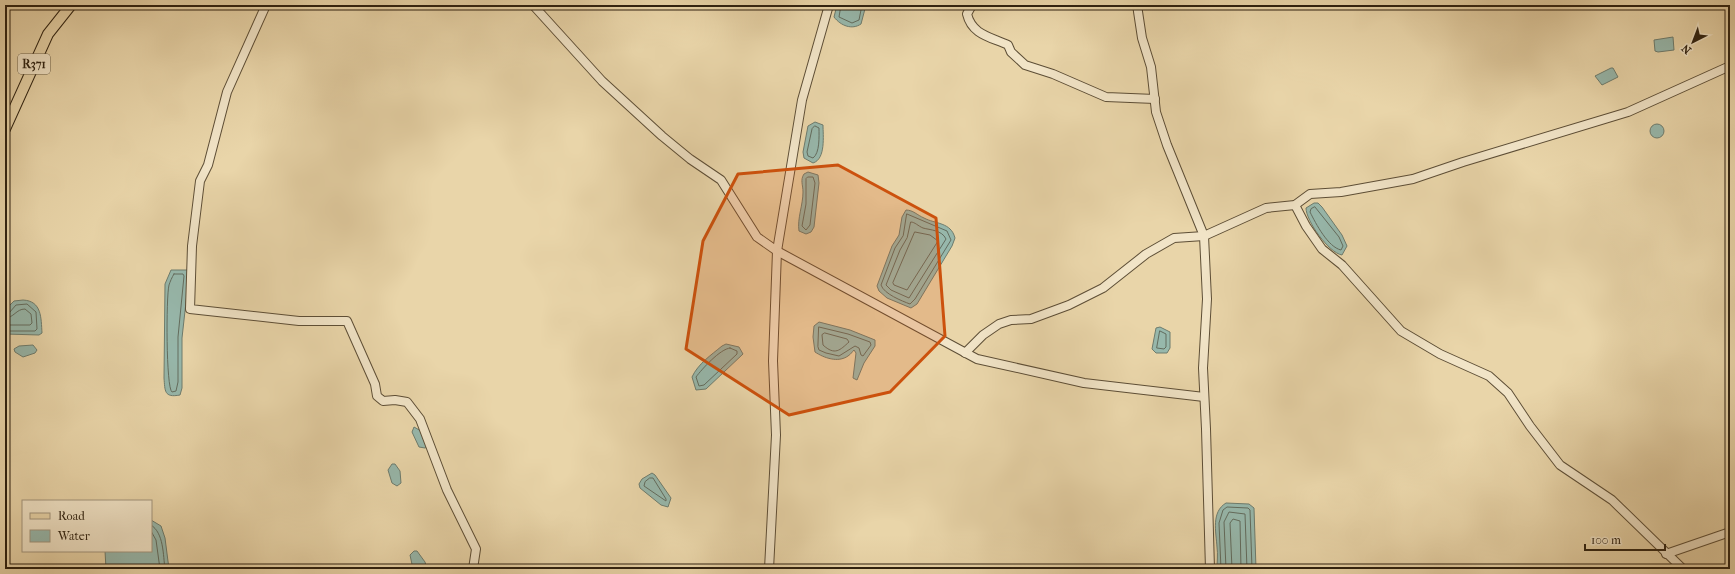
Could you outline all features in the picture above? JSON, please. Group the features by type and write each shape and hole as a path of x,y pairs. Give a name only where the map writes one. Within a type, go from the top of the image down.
{"main road":[{"name":"R371","path":"5,129 48,34 71,5"}],"street":[{"path":"266,5 227,92 208,165 200,181 192,246 190,309 298,321 348,321 375,384 377,396 383,401 395,400 407,402 420,419 447,490 476,550 473,569"},
{"path":"533,5 602,81 662,136 690,159 721,180 757,237 777,251 977,359 1084,384 1204,397"},
{"path":"769,569 776,435 772,361 777,251 802,100 828,5"},
{"path":"972,5 968,14 970,23 981,34 1008,45 1011,52 1025,65 1053,74 1106,97 1155,99"},
{"path":"1137,5 1142,38 1150,67 1156,112 1167,145 1204,236 1207,299 1202,368 1206,429 1210,569"},
{"path":"965,353 978,339 999,324 1011,320 1031,319 1052,312 1103,288 1146,254 1174,238 1204,236 1266,208 1295,205 1310,194 1341,192 1412,179 1620,115 1730,66"},
{"path":"1295,205 1306,226 1322,249 1342,265 1401,331 1440,354 1489,376 1508,393 1530,426 1560,465 1612,500 1683,569"},
{"path":"1666,554 1730,532"}],"highlighted area":[{"path":"838,165 936,218 945,336 890,392 789,415 686,349 703,241 738,174"}],"water":[{"path":"837,5 866,5 861,24 850,27 840,23 834,17"},
{"path":"1673,37 1674,50 1655,51 1654,40"},
{"path":"1613,68 1618,77 1602,85 1595,76"},
{"path":"815,122 823,125 823,146 820,157 813,163 804,158 803,152 808,126"},
{"path":"1657,124 1662,126 1664,131 1662,136 1657,138 1652,136 1650,131 1652,126"},
{"path":"808,172 818,175 819,183 814,227 811,232 806,234 799,231 799,217 803,197 802,178 804,174"},
{"path":"1314,203 1318,203 1322,207 1342,235 1347,246 1342,255 1331,249 1325,243 1310,221 1306,208"},
{"path":"906,210 946,226 953,233 955,238 952,246 917,304 911,308 887,298 879,291 877,286 892,246 899,235 902,217"},
{"path":"171,270 187,270 189,275 182,338 182,388 180,395 175,396 166,392 164,378 165,284"},
{"path":"23,300 34,303 39,311 41,316 42,333 39,335 5,334 6,309 14,301"},
{"path":"819,322 850,330 875,340 875,346 864,363 857,380 853,378 856,353 854,350 848,356 840,359 827,358 815,352 813,337 814,326"},
{"path":"1160,327 1170,332 1170,348 1167,353 1156,353 1152,349 1156,328"},
{"path":"726,344 739,347 743,354 706,389 696,390 692,377 695,372 705,360"},
{"path":"33,345 37,350 35,353 23,357 15,352 14,349 19,346"},
{"path":"414,427 421,431 427,447 419,447 412,432"},
{"path":"392,464 395,464 400,471 401,483 397,486 392,483 388,470"},
{"path":"652,473 671,498 668,507 661,505 640,488 639,484 642,479"},
{"path":"1226,503 1249,504 1254,508 1256,569 1217,569 1215,529 1216,517 1221,507"},
{"path":"152,521 161,526 165,538 169,569 106,569 105,552 152,552"},
{"path":"414,551 417,551 425,562 427,569 413,569 410,555"}]}
